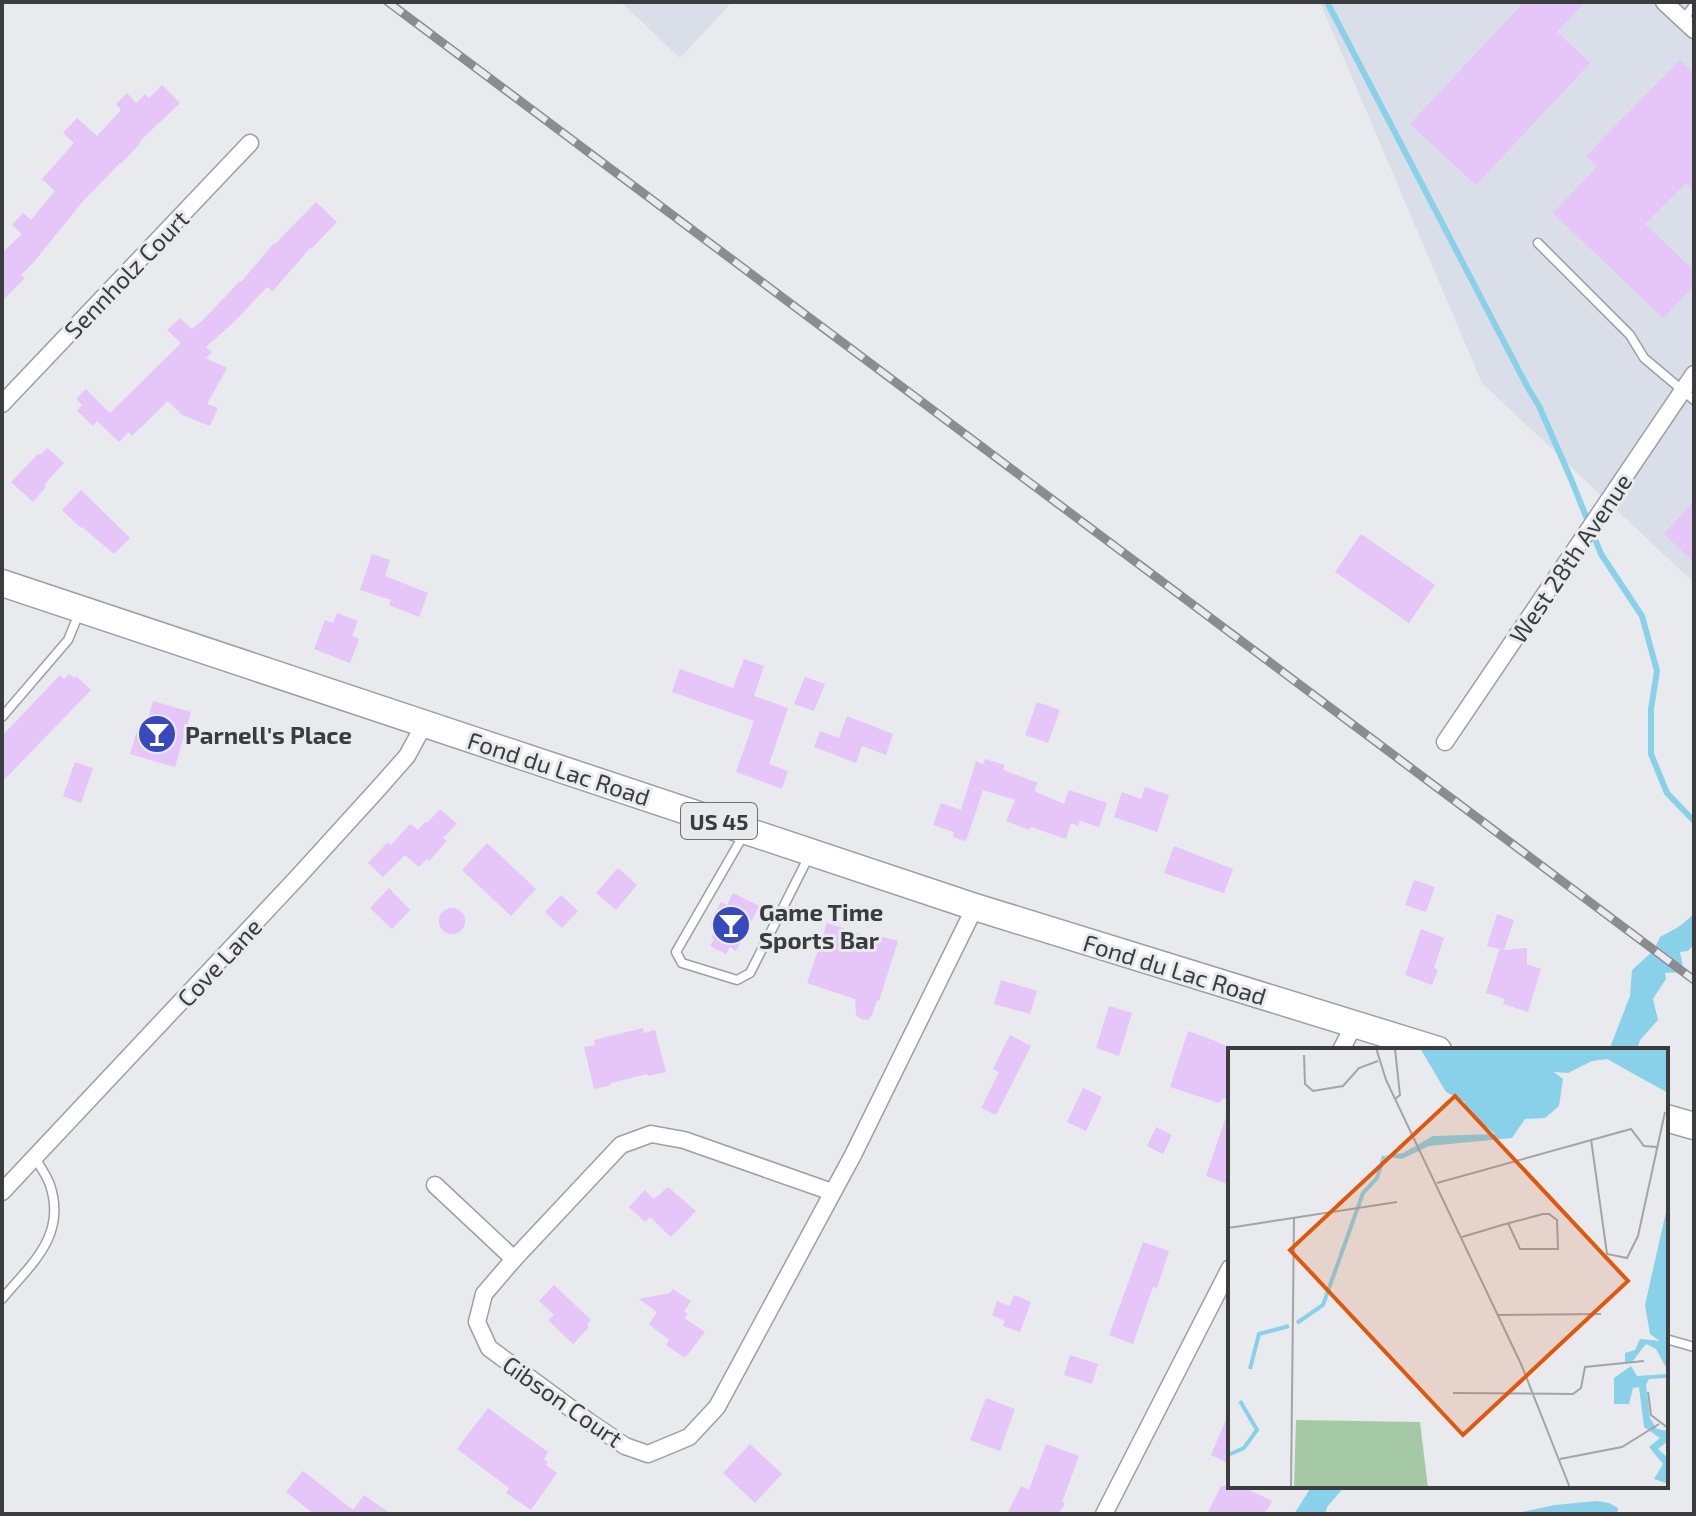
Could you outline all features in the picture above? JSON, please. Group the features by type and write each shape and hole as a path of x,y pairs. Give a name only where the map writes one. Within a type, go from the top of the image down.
{"main road":[{"name":"Fond du Lac Road","path":"2,583 975,907 1431,1048"},
{"path":"1668,1119 1694,1126"}],"street":[{"path":"1664,2 1689,25"},
{"name":"Sennholz Court","path":"2,404 250,143"},
{"name":"West 28th Avenue","path":"1445,742 1581,540 1689,395 1694,374"},
{"name":"Cove Lane","path":"2,1192 367,801 407,756 425,723"},
{"name":"Gibson Court","path":"832,1192 684,1140 651,1134 621,1145 514,1259 484,1294 477,1322 489,1348 625,1446 648,1454 689,1437 717,1407 853,1155 975,907"},
{"path":"1342,1048 1354,1025"},
{"path":"435,1185 514,1259"},
{"path":"1104,1514 1228,1272"}],"lane":[{"path":"1689,25 1694,5"},
{"path":"1538,243 1630,335 1644,358 1689,395"},
{"path":"2,717 68,640 80,611"},
{"path":"747,830 676,952 682,963 737,980 750,973 811,852"},
{"path":"2,1299 48,1243 54,1227 50,1185 35,1157"},
{"path":"1668,1340 1694,1347"}],"shaded area":[{"path":"621,2 732,2 680,58"},
{"path":"1320,2 1694,2 1694,583 1482,383"}],"water":[{"path":"1694,914 1694,944 1688,951 1680,952 1684,972 1665,973 1666,979 1653,999 1658,1020 1640,1040 1638,1048 1610,1048 1630,996 1632,970 1654,950 1660,937"},
{"path":"1311,1488 1343,1488 1325,1514 1294,1514"},
{"path":"1596,1501 1618,1508 1617,1514 1512,1514 1555,1505"}],"building":[{"path":"1524,2 1585,2 1557,32 1590,63 1476,185 1410,124"},
{"path":"1680,60 1694,74 1694,191 1686,183 1645,224 1694,271 1694,286 1663,318 1553,213 1597,167 1586,156"},
{"path":"162,85 180,103 83,201 21,275 25,278 2,301 2,253 22,234 12,225 23,213 31,220 55,191 42,179 74,143 63,133 77,118 97,136 121,110 116,104 127,93 136,103 145,94 149,98"},
{"path":"316,202 337,222 273,291 267,287 206,347 212,352 206,358 227,368 207,404 218,408 210,426 182,415 168,401 132,436 129,432 119,442 97,421 93,426 77,411 82,405 76,399 86,389 110,413 181,343 167,330 180,318 192,329 202,321"},
{"path":"47,448 64,463 33,502 11,482"},
{"path":"81,490 130,538 114,554 62,510"},
{"path":"1694,501 1694,562 1664,534"},
{"path":"1361,534 1435,585 1409,623 1335,572"},
{"path":"372,554 390,560 385,576 428,593 419,617 389,605 391,600 360,590"},
{"path":"337,613 358,621 352,636 359,639 350,663 314,649 325,620 333,623"},
{"path":"744,659 764,666 754,696 788,708 769,764 788,771 782,789 736,772 754,721 672,692 680,669 733,688"},
{"path":"69,674 74,678 76,676 91,690 2,782 2,736 60,675 64,679"},
{"path":"805,677 825,684 814,711 794,704"},
{"name":"Parnell's Place","path":"153,701 191,712 175,767 130,754 138,727 145,729"},
{"path":"1037,702 1060,710 1048,743 1025,735"},
{"path":"847,716 893,734 886,755 862,746 856,763 814,747 820,731 839,738"},
{"path":"985,759 1005,765 1003,770 1038,783 1034,791 1064,804 1069,790 1107,803 1099,827 1080,821 1078,826 1071,823 1066,839 1031,827 1029,830 1006,821 1015,800 983,790 966,841 953,837 954,832 933,825 941,803 961,810 976,761 983,764"},
{"path":"75,762 93,768 81,803 63,796"},
{"path":"1145,787 1169,795 1157,832 1114,817 1122,792 1141,799"},
{"path":"440,809 457,824 443,838 447,841 429,861 427,859 419,867 405,855 383,877 368,863 388,842 391,845 410,824 418,830"},
{"path":"487,843 536,889 511,916 462,870"},
{"path":"1174,846 1233,869 1224,893 1164,873"},
{"path":"618,868 637,885 616,910 596,893"},
{"path":"1414,880 1435,887 1426,912 1405,905"},
{"path":"389,888 410,910 392,929 370,908"},
{"name":"Game Time Sports Bar","path":"733,893 759,906 736,951 730,947 726,954 710,946 717,927 710,923 721,902 727,905"},
{"path":"561,895 578,911 562,928 545,912"},
{"path":"452,908 461,912 465,921 461,930 452,934 443,930 439,921 443,912"},
{"path":"1497,914 1514,920 1504,950 1527,948 1527,964 1541,969 1528,1012 1503,1004 1505,999 1486,993 1499,950 1502,950 1487,946"},
{"path":"827,923 875,939 876,935 898,941 879,1001 868,1020 856,1015 855,999 807,983"},
{"path":"1421,929 1444,938 1432,985 1405,975"},
{"path":"1001,980 1037,991 1030,1014 994,1004"},
{"path":"1109,1006 1132,1013 1119,1056 1096,1048"},
{"path":"643,1028 644,1033 655,1030 666,1072 647,1074 594,1089 584,1047 595,1045 594,1040"},
{"path":"1188,1031 1230,1048 1228,1101 1223,1098 1219,1103 1170,1087"},
{"path":"1010,1035 1031,1046 996,1115 981,1108 999,1072 993,1069"},
{"path":"1083,1088 1102,1097 1086,1131 1067,1122"},
{"path":"1227,1114 1228,1114 1228,1184 1206,1176"},
{"path":"1156,1127 1172,1135 1163,1154 1147,1146"},
{"path":"668,1187 696,1211 671,1237 650,1217 645,1222 629,1207 645,1190 654,1199"},
{"path":"1143,1242 1169,1251 1133,1344 1109,1335"},
{"path":"554,1285 591,1320 587,1325 589,1327 573,1344 548,1320 554,1315 539,1301"},
{"path":"673,1289 691,1301 684,1311 688,1314 684,1318 705,1332 685,1358 666,1345 669,1340 649,1324 657,1312 639,1299 670,1293"},
{"path":"1014,1295 1031,1302 1020,1332 1003,1326 1005,1321 992,1315 997,1301 1010,1306"},
{"path":"1070,1355 1098,1364 1092,1384 1064,1375"},
{"path":"986,1398 1015,1409 1000,1451 970,1440"},
{"path":"488,1408 548,1452 544,1459 548,1463 546,1465 557,1473 531,1510 506,1493 509,1488 457,1449"},
{"path":"1228,1415 1228,1463 1211,1455"},
{"path":"750,1444 782,1474 755,1503 723,1473"},
{"path":"1046,1444 1079,1456 1059,1514 1007,1514 1021,1486 1029,1490"},
{"path":"303,1471 353,1510 364,1495 391,1514 314,1514 286,1492"},
{"path":"1221,1486 1245,1488 1272,1501 1265,1514 1207,1514"}],"waterway":[{"path":"1327,2 1539,406 1601,554 1642,616 1657,671 1651,709 1651,754 1667,793 1694,821"}],"railway":[{"path":"388,2 1694,980"}],"place":[{"name":"Parnell's Place","path":"157,734"},
{"name":"Game Time Sports Bar","path":"731,925"}]}
